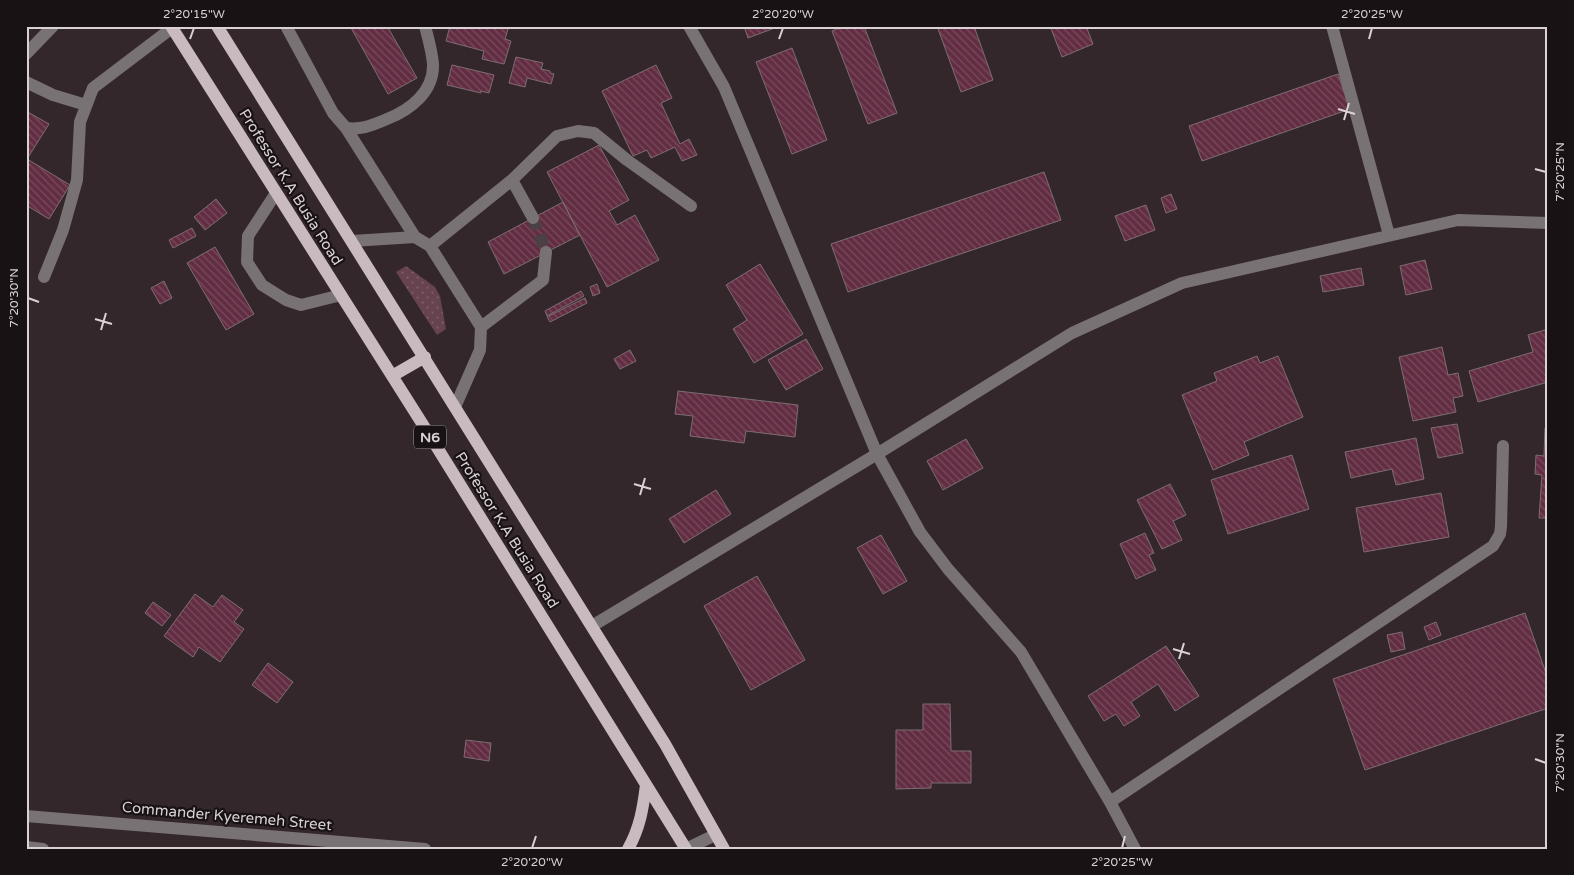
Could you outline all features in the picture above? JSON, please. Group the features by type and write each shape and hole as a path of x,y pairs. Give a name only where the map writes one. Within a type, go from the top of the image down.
{"main road":[{"name":"Professor K.A Busia Road","path":"217,26 666,744 724,849"},
{"name":"Professor K.A Busia Road","path":"171,27 392,376 686,849"},
{"path":"392,376 425,357"},
{"path":"628,849 636,835 643,812 646,785"}],"street":[{"path":"26,54 52,26"},
{"path":"286,26 334,113 346,128 415,237 430,246 481,327 480,350 455,407"},
{"path":"346,128 359,130 396,115 416,103 428,86 433,66 425,26"},
{"path":"689,26 724,87 877,454 920,532 948,569 1021,652 1110,802 1135,849"},
{"path":"1332,26 1389,235"},
{"path":"44,277 62,230 77,180 80,122 93,88 171,27"},
{"path":"26,82 53,95 86,105"},
{"path":"430,246 512,180 557,136 578,131 594,133 627,160 691,206"},
{"path":"512,180 533,218"},
{"path":"276,193 248,236 247,262 262,285 286,300 301,305 340,295"},
{"path":"592,626 877,454 1072,333 1182,283 1458,220 1548,223"},
{"path":"352,241 415,237"},
{"path":"481,327 543,280 546,252"},
{"path":"1110,802 1493,546 1500,534 1501,526 1503,446"},
{"name":"Commander Kyeremeh Street","path":"26,816 425,849"},
{"path":"686,849 715,835"},
{"path":"26,847 43,849"}],"shaded area":[{"path":"406,266 435,287 440,296 446,329 437,335 396,272"}],"building":[{"path":"350,26 387,26 417,78 388,94"},
{"path":"450,26 509,26 505,39 511,41 504,64 482,59 484,51 446,41"},
{"path":"744,26 780,26 748,38"},
{"path":"845,26 864,26 897,113 868,124 832,31"},
{"path":"937,26 974,26 993,80 961,92"},
{"path":"1050,26 1086,26 1093,44 1062,57"},
{"path":"792,48 827,140 792,154 756,62"},
{"path":"516,57 543,63 541,69 554,74 551,84 527,78 525,87 509,83"},
{"path":"452,65 494,75 489,93 447,85"},
{"path":"656,65 672,98 661,103 680,144 689,139 697,155 682,161 675,147 651,158 647,150 633,156 602,91"},
{"path":"1338,74 1350,109 1202,161 1189,126"},
{"path":"26,111 49,124 27,159 70,185 49,219 26,205"},
{"path":"599,145 629,200 609,211 617,225 635,215 659,260 607,287 547,172"},
{"path":"1044,172 1061,220 848,292 831,244"},
{"path":"1171,194 1177,209 1166,213 1161,198"},
{"path":"216,199 227,213 205,230 194,217"},
{"path":"563,202 580,235 504,274 488,242"},
{"path":"1146,205 1155,230 1125,241 1115,216"},
{"path":"192,228 196,236 173,248 169,240"},
{"path":"215,247 254,314 226,330 187,263"},
{"path":"1425,260 1432,289 1406,295 1400,266"},
{"path":"760,264 803,334 754,363 733,329 747,320 726,285"},
{"path":"1361,268 1364,285 1323,292 1320,276"},
{"path":"164,281 172,298 160,304 151,288"},
{"path":"597,284 600,293 593,296 590,287"},
{"path":"581,291 584,296 547,316 545,311"},
{"path":"585,298 587,303 550,322 547,317"},
{"path":"1548,329 1548,382 1478,402 1469,371 1533,352 1528,335"},
{"path":"806,339 823,369 786,390 768,360"},
{"path":"1442,347 1448,375 1458,373 1463,396 1453,398 1456,412 1413,421 1399,357"},
{"path":"630,350 636,361 620,369 614,359"},
{"path":"1257,356 1260,363 1278,356 1303,417 1244,442 1249,455 1213,470 1182,395 1217,381 1214,373"},
{"path":"678,391 798,405 795,437 746,431 744,443 690,436 693,416 675,414"},
{"path":"1457,424 1463,453 1438,458 1431,428"},
{"path":"1545,428 1548,428 1548,518 1539,518 1542,475 1535,474 1536,455 1544,456"},
{"path":"1416,438 1424,479 1396,485 1392,469 1351,478 1345,452"},
{"path":"966,439 983,468 943,490 927,461"},
{"path":"1292,455 1309,509 1228,534 1211,480"},
{"path":"1170,484 1186,515 1173,521 1182,540 1162,549 1137,500"},
{"path":"716,490 731,514 684,543 669,519"},
{"path":"1441,493 1449,537 1364,552 1356,508"},
{"path":"1145,533 1154,553 1149,555 1156,570 1136,579 1120,544"},
{"path":"881,535 907,581 883,594 857,548"},
{"path":"757,576 805,660 751,690 704,606"},
{"path":"195,594 213,607 222,595 243,610 234,622 244,629 220,662 199,647 193,657 164,636"},
{"path":"153,602 171,615 162,626 145,613"},
{"path":"1525,613 1548,679 1548,708 1365,770 1333,679"},
{"path":"1436,622 1441,635 1429,640 1424,627"},
{"path":"1402,632 1405,649 1391,652 1387,635"},
{"path":"1166,646 1199,696 1175,711 1158,684 1131,702 1140,716 1124,726 1116,714 1104,721 1088,696"},
{"path":"268,663 293,682 277,703 252,685"},
{"path":"923,704 950,704 951,751 971,751 971,783 931,783 931,788 896,789 896,730 923,730"},
{"path":"466,740 491,743 489,761 464,757"}],"tunnel":[{"path":"533,218 546,252"}]}
